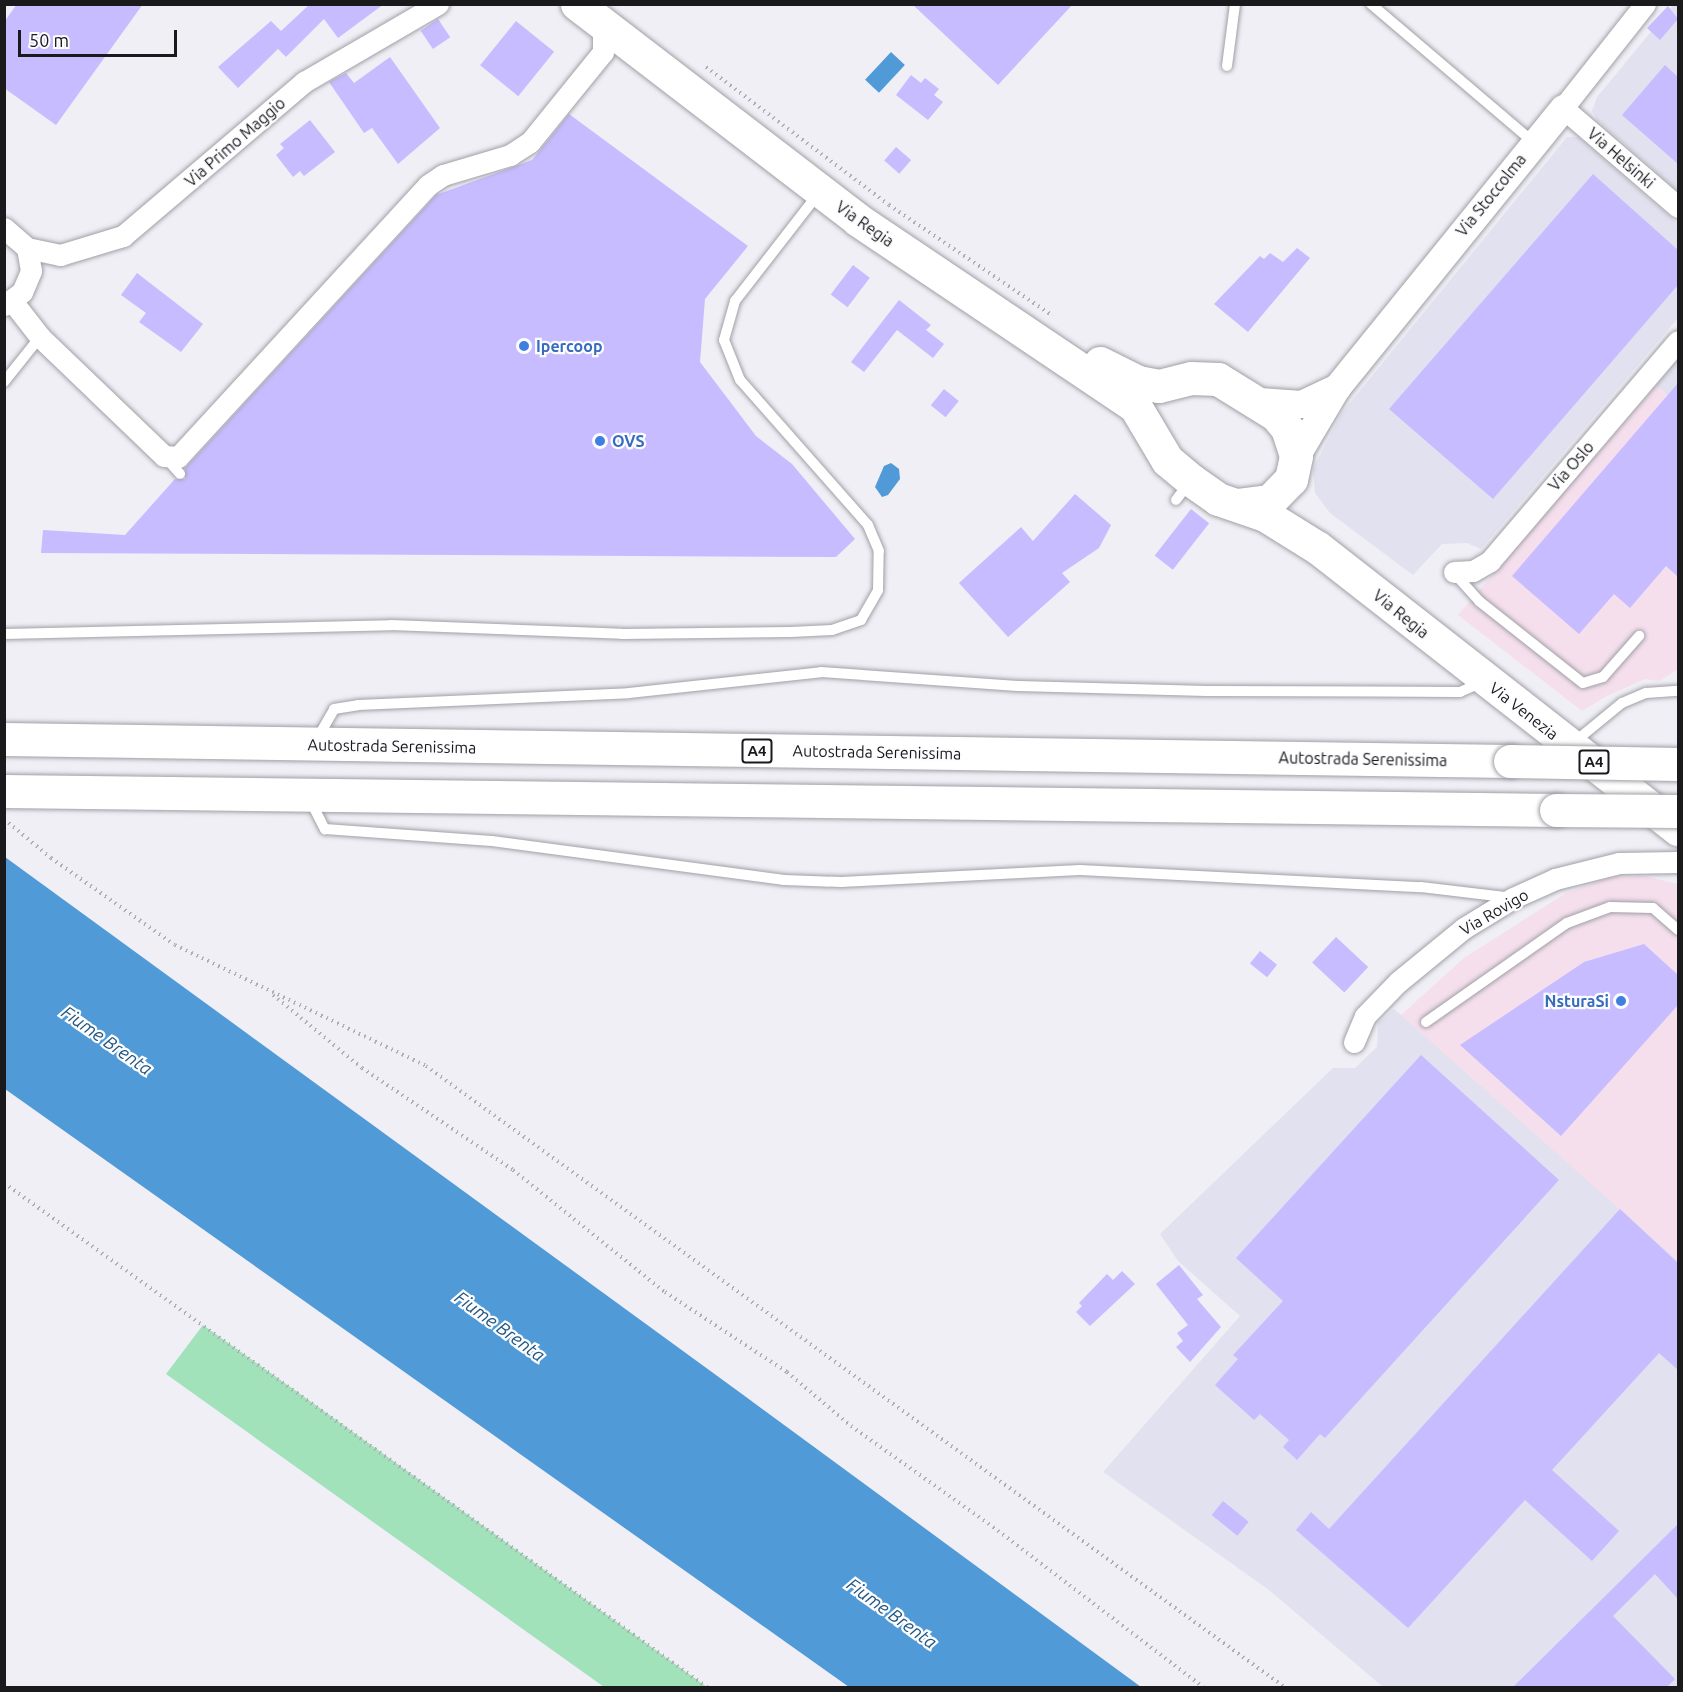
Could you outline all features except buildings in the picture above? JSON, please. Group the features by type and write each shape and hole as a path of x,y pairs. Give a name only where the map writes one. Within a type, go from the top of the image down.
{"main road":[{"name":"Via Regia","path":"577,4 604,14 826,174 1101,364 1138,382 1178,384 1191,378 1218,379 1259,401 1287,428 1299,513 1318,548"},
{"name":"Via Regia","path":"604,14 819,191 1135,406 1155,437 1183,490 1265,515 1318,548 1485,681"},
{"path":"1155,437 1155,416 1178,384"},
{"name":"Via Regia","path":"1238,505 1270,501 1294,468"},
{"name":"Via Venezia","path":"1485,681 1678,829"},
{"name":"Autostrada Serenissima","path":"4,739 1678,764"},
{"path":"4,791 1678,811"}],"street":[{"name":"Via Primo Maggio","path":"27,248 60,255 123,236 304,82 438,4"},
{"name":"Via Stoccolma","path":"1294,468 1338,387 1645,4"},
{"path":"4,228 27,248 28,282 8,303 40,337 174,462 428,185 443,175 510,155 530,142 603,52 604,14"},
{"name":"Via Helsinki","path":"1563,108 1678,207"},
{"name":"Via Oslo","path":"1454,572 1473,571 1490,561 1678,341"},
{"name":"Via Stoccolma","path":"1259,401 1301,404 1338,387"},
{"name":"Via Rovigo","path":"1354,1042 1365,1016 1398,982 1464,928 1514,898 1555,879 1619,863 1678,862"}],"lane":[{"path":"1227,66 1235,4"},
{"path":"1371,4 1534,142"},
{"path":"4,634 391,625 622,634 791,632 832,630 861,620 878,590 879,551 867,525 740,380 724,340 735,301 819,191"},
{"path":"4,382 40,337"},
{"path":"1454,572 1479,601 1574,680 1582,683 1603,676 1638,636"},
{"path":"314,745 334,709 358,705 629,693 821,672 1207,691 1460,692 1485,681"},
{"path":"1570,746 1622,703 1646,693 1678,691"},
{"path":"308,794 325,829 492,841 784,880 862,881 1080,870 1421,886 1514,898"},
{"path":"1426,1022 1567,923 1610,907 1653,908 1678,930"}],"path":[{"path":"703,64 890,205 1061,321"},
{"path":"4,819 51,858 175,945 426,1066 1286,1688"},
{"path":"268,991 362,1068 513,1170 665,1292 787,1372 851,1426 993,1527 1204,1688"},
{"path":"4,1183 708,1688"}],"shaded area":[{"path":"1673,5 1678,5 1678,191 1597,120 1592,111 1597,97"},
{"path":"1567,137 1578,137 1678,224 1678,318 1481,549 1467,543 1442,544 1413,575 1330,513 1315,493 1313,469 1341,414"},
{"path":"1678,360 1678,404 1656,385"},
{"path":"1656,385 1678,404 1678,669 1660,681 1645,679 1607,696 1582,711 1458,615"},
{"path":"1644,876 1678,884 1678,1262 1400,1016 1464,958 1566,893 1611,877"},
{"path":"1394,1009 1678,1261 1678,1687 1383,1687 1269,1590 1103,1472 1240,1316 1178,1261 1160,1234 1333,1068 1355,1068 1377,1047 1378,1023"}],"green space":[{"path":"203,1325 707,1687 604,1687 166,1374"}],"water":[{"path":"891,52 905,65 879,93 865,80"},
{"path":"891,463 899,469 900,479 888,495 882,497 875,487 884,466"},
{"name":"Fiume Brenta","path":"5,857 1141,1687 849,1687 5,1089"}],"place":[{"name":"Ipercoop","path":"524,346"},
{"name":"OVS","path":"600,441"},
{"name":"NsturaSi","path":"1621,1001"}]}
